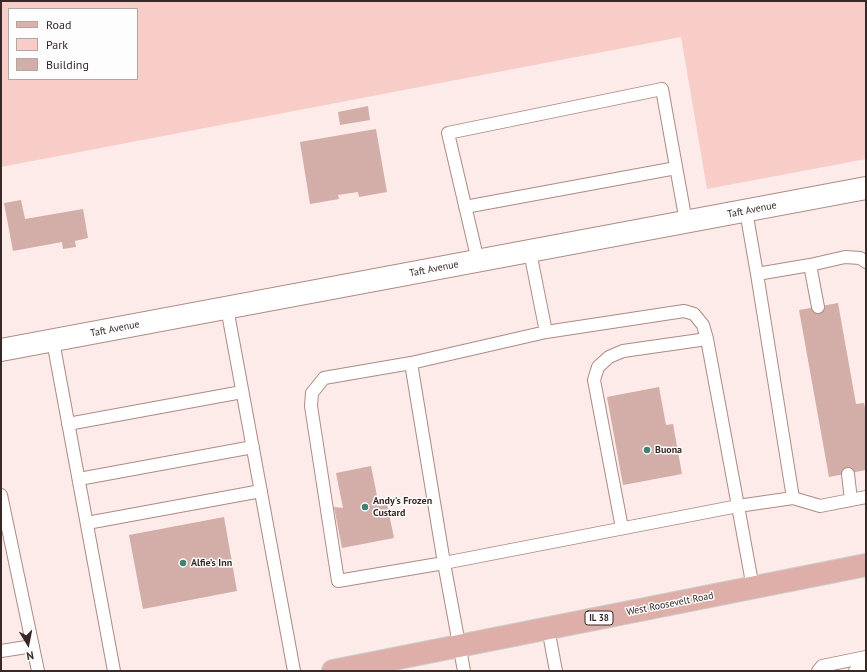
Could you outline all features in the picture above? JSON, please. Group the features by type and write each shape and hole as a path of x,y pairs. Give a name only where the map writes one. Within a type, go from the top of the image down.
{"main road":[{"name":"West Roosevelt Road","path":"333,671 401,664 459,646 866,565"}],"street":[{"name":"Taft Avenue","path":"1,350 866,188"}],"lane":[{"path":"478,261 448,133 662,89 686,222"},
{"path":"465,208 676,168"},
{"path":"746,211 793,498"},
{"path":"530,252 546,332"},
{"path":"757,274 810,265 845,257 860,258 866,262"},
{"path":"810,265 818,307"},
{"path":"227,308 294,671"},
{"path":"753,588 738,506 707,339 703,325 694,314 684,311 546,332 411,363 324,378 312,393 311,406 338,581 444,563 738,506 793,498 820,506 866,497"},
{"path":"622,528 594,380 598,367 608,357 623,351 707,339"},
{"path":"53,341 114,671"},
{"path":"411,363 444,563 464,671"},
{"path":"68,424 242,392"},
{"path":"79,479 253,447"},
{"path":"848,474 851,500"},
{"path":"87,523 261,491"},
{"path":"1,495 38,671"},
{"path":"1,537 18,576"},
{"path":"548,628 556,671"},
{"path":"1,651 33,646"},
{"path":"818,671 822,666 866,657"},
{"path":"855,671 866,669"}],"green space":[{"path":"1,1 866,1 866,159 707,189 681,37 1,167"}],"building":[{"path":"368,106 370,120 340,125 338,112"},
{"path":"376,129 387,192 359,197 358,192 338,195 339,199 310,204 300,142"},
{"path":"21,200 25,219 83,209 88,238 75,241 76,247 63,249 62,242 13,251 4,203"},
{"path":"838,303 856,404 864,403 866,412 866,470 829,477 799,310"},
{"name":"Buona","path":"659,387 666,425 673,424 682,474 623,485 607,397"},
{"name":"Andy's Frozen Custard","path":"371,466 379,506 387,504 394,538 342,548 334,507 343,508 336,473"},
{"name":"Alfie’s Inn","path":"224,517 237,591 143,609 129,535"}],"place":[{"name":"Buona","path":"647,450"},
{"name":"Andy's Frozen Custard","path":"365,507"},
{"name":"Alfie’s Inn","path":"183,563"}]}
